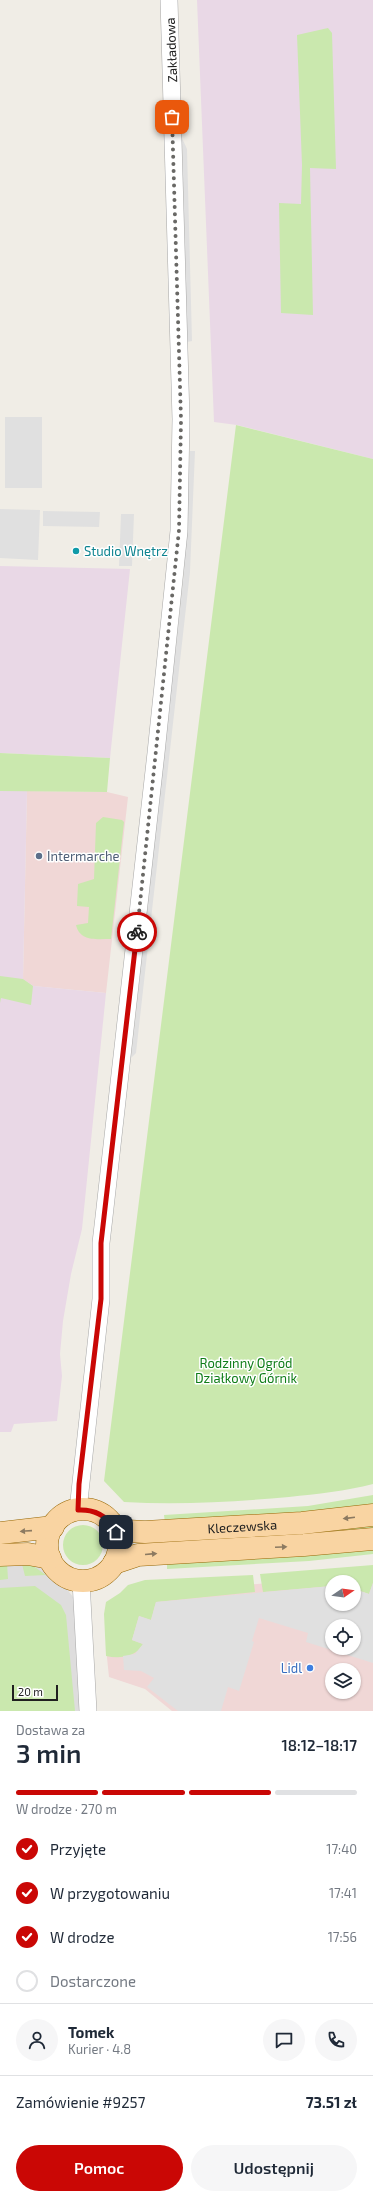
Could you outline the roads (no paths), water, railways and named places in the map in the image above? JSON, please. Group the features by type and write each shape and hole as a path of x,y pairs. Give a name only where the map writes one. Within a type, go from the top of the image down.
{"main road":[{"path":"78,1510 99,1513 112,1524 119,1544 114,1563 98,1578 81,1581 62,1575 50,1558 48,1542 53,1527 65,1515 78,1510"},
{"name":"Kleczewska","path":"112,1524 127,1531 145,1532 302,1523 373,1515"},
{"path":"0,1533 53,1527"},
{"name":"Kleczewska","path":"114,1563 130,1556 145,1554 311,1545 373,1539"},
{"path":"0,1555 28,1554 50,1558"}],"street":[{"name":"Zakładowa","path":"78,1510 79,1484 101,1299 101,1243 153,782 179,530 181,420 170,0"},
{"path":"81,1581 88,1711"}],"place":[{"name":"Studio Wnętrz","path":"76,551"},
{"name":"Intermarche","path":"39,856"},
{"name":"Lidl","path":"310,1668"}],"park label":[{"name":"Rodzinny Ogród Działkowy Górnik","path":"246,1370"}]}
